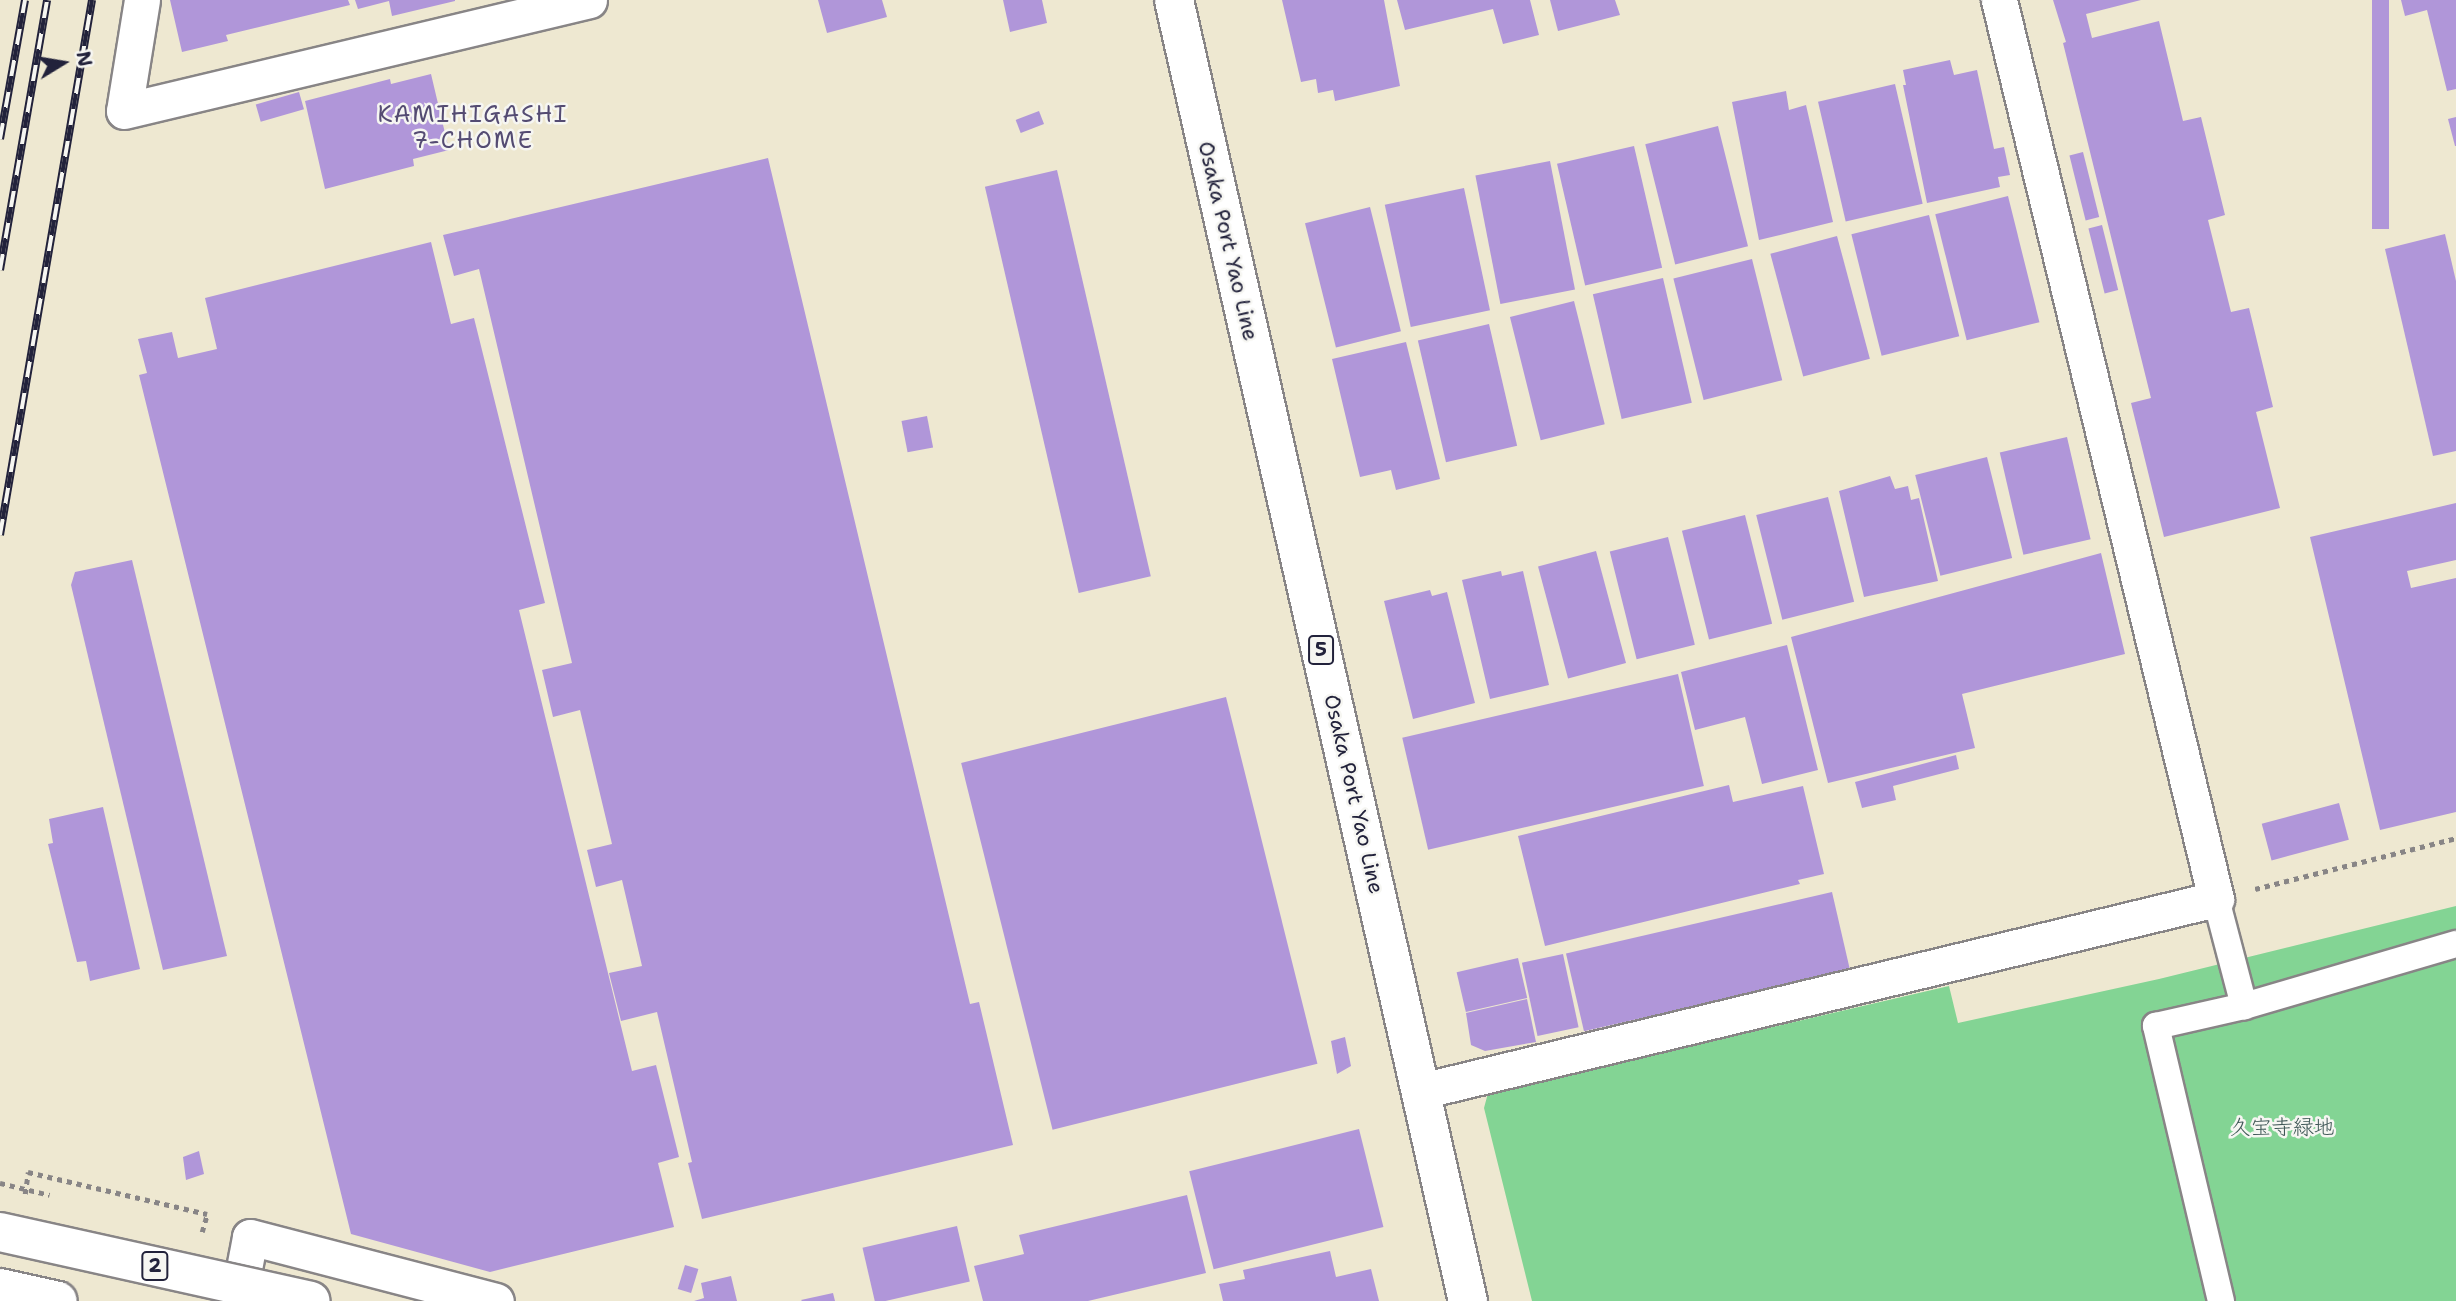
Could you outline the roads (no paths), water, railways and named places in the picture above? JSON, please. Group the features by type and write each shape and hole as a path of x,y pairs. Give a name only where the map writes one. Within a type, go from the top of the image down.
{"main road":[{"name":"Osaka Port Yao Line","path":"1174,0 1468,1301"},
{"name":"2","path":"0,1232 310,1301"},
{"path":"0,1288 58,1301"}],"street":[{"path":"142,0 124,111 589,0"},
{"path":"2000,0 2244,1006"},
{"path":"1421,1091 2216,899"},
{"path":"2221,1301 2156,1026 2244,1006 2456,944"},
{"path":"238,1301 250,1237 496,1301"}],"railway":[{"path":"0,139 25,0"},
{"path":"0,270 47,0"},
{"path":"0,535 92,0"}],"district":[{"name":"KAMIHIGASHI 7-CHOME","path":"473,127"}],"park label":[{"name":"久宝寺緑地","path":"2282,1127"}]}
